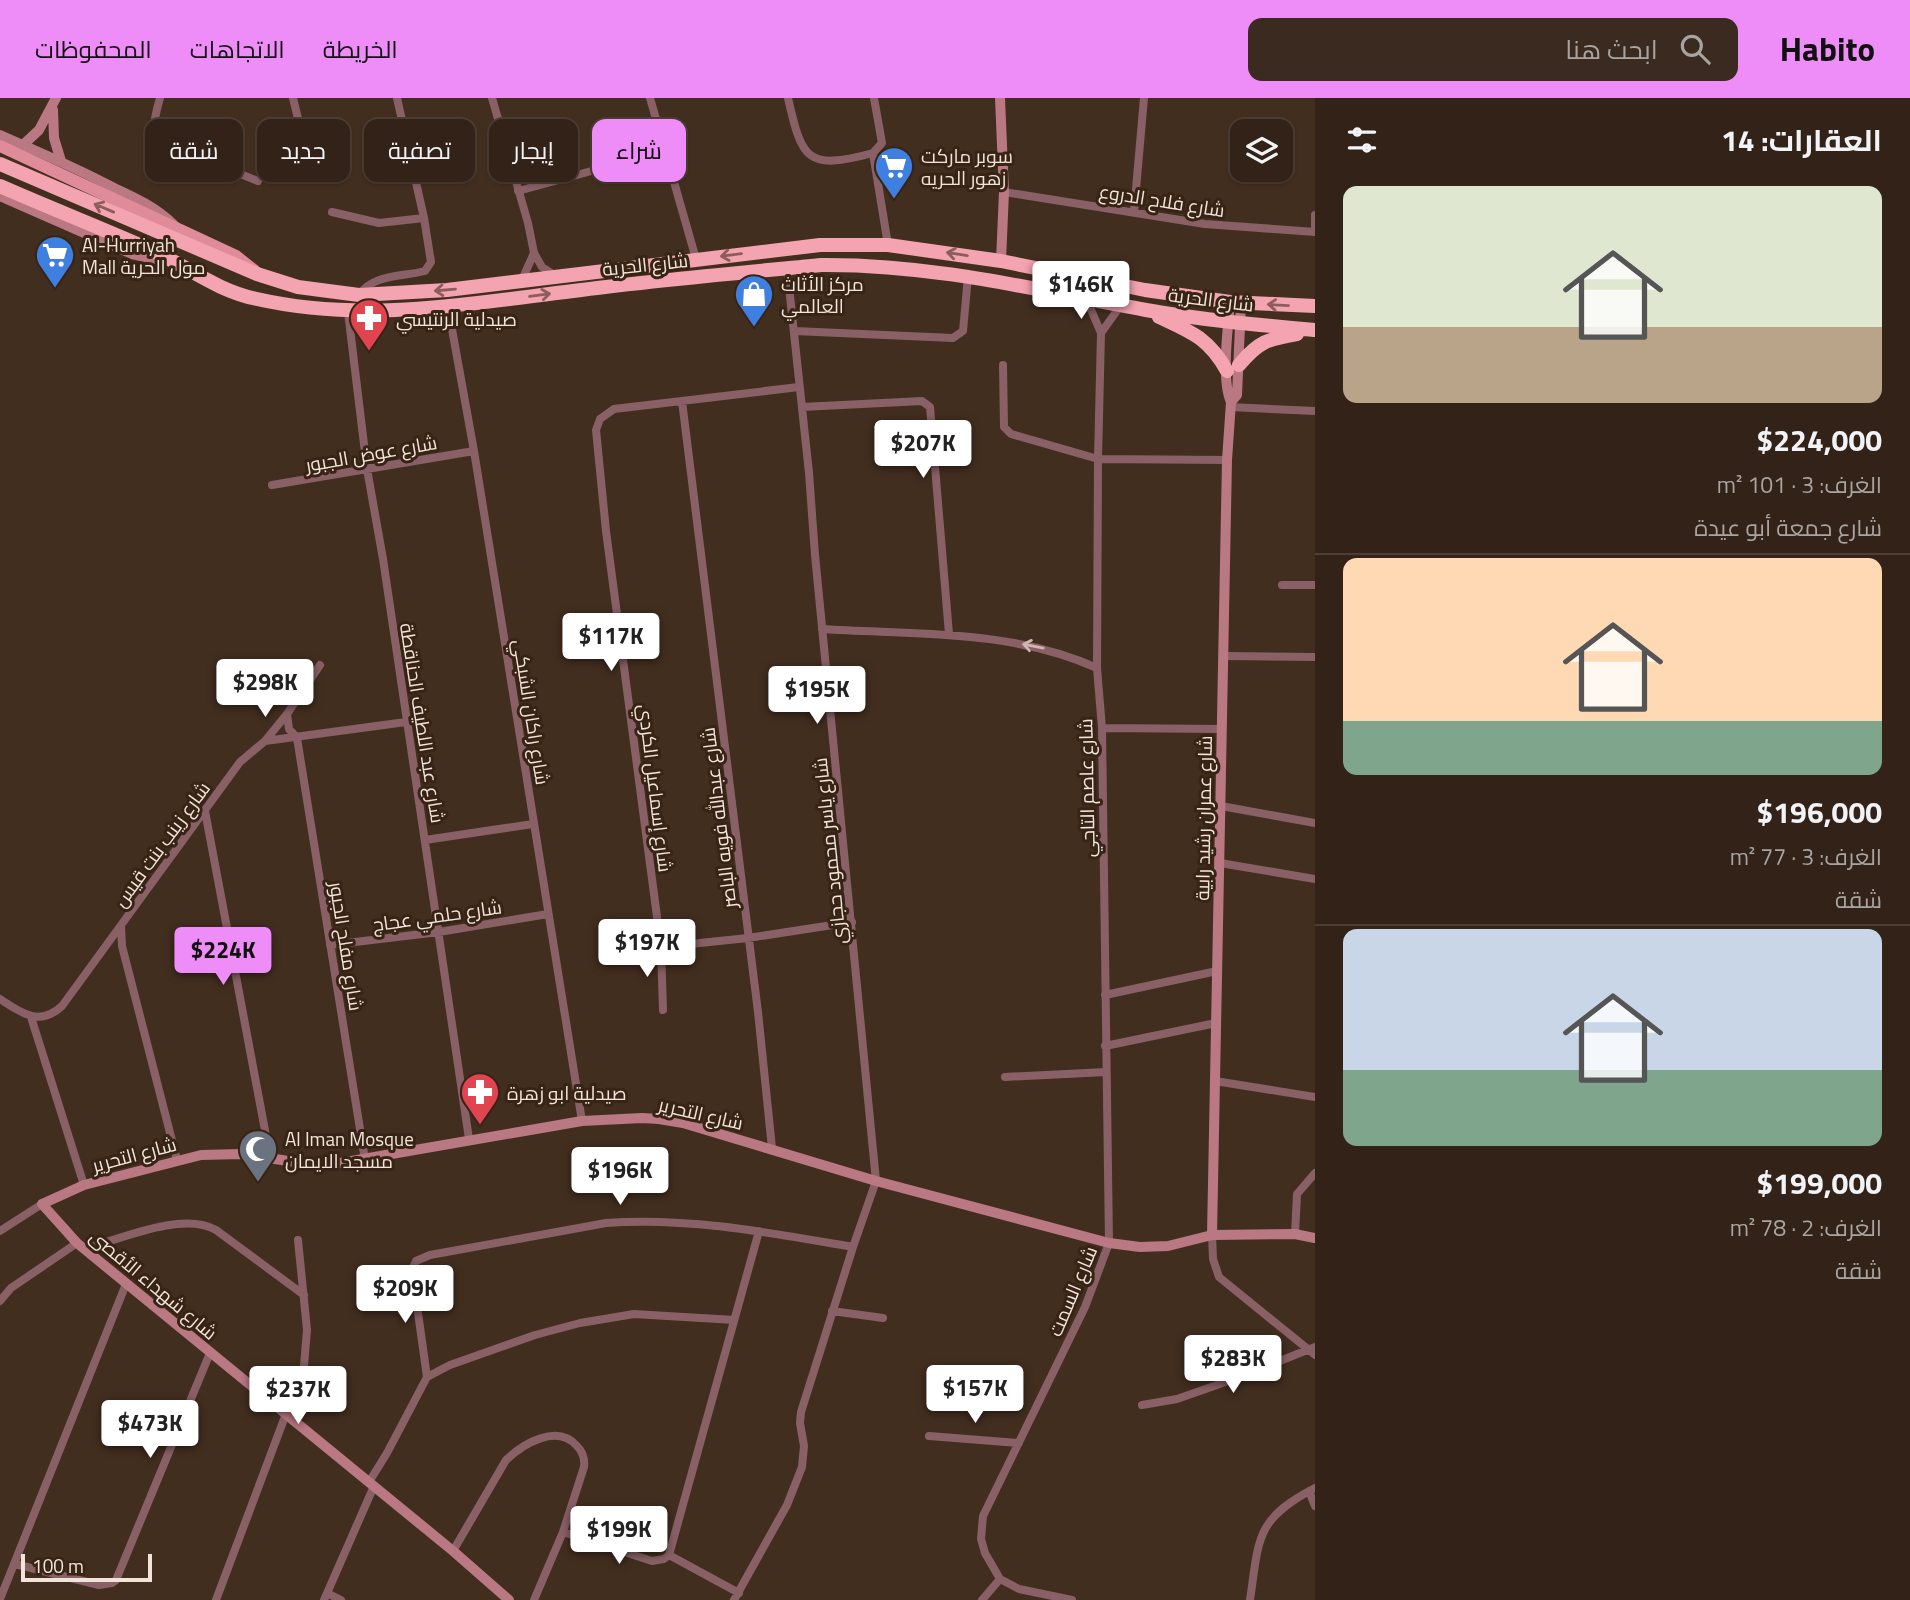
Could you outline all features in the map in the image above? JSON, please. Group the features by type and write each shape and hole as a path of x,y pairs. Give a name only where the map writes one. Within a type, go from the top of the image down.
{"highway":[{"name":"شارع الحرية","path":"0,164 257,274 298,287 359,295 447,290 820,246 888,245 1001,261 1145,290 1236,303 1315,306"},
{"name":"شارع الحرية","path":"0,186 169,258 214,285 248,297 323,310 348,312 448,307 575,290 787,268 873,265 968,275 1145,310 1234,323 1315,330"},
{"path":"1145,310 1189,330 1209,344 1233,368 1267,339 1315,330"}],"main road":[{"path":"0,146 245,261 257,274"}],"street":[{"path":"160,98 155,134 162,143 257,181"},
{"path":"293,98 298,119"},
{"path":"359,295 364,287 374,281 420,272 429,267 432,257 397,98"},
{"path":"492,98 534,253 542,267 558,277"},
{"path":"650,98 656,119"},
{"path":"788,98 797,136 805,153 811,158 821,160 873,153 882,143 874,98"},
{"path":"1000,98 1004,191 1001,261"},
{"path":"1134,212 1144,98"},
{"path":"23,145 35,135 54,103"},
{"path":"54,103 54,138 61,161"},
{"path":"0,135 61,161 149,205 176,227"},
{"path":"873,153 888,245"},
{"path":"518,191 592,171"},
{"path":"674,182 696,259"},
{"name":"شارع فلاح الدروع","path":"1004,191 1205,224 1315,232"},
{"path":"0,197 132,254 154,259 169,258"},
{"path":"332,212 379,223 424,218"},
{"path":"1315,215 1315,232"},
{"path":"521,282 534,253"},
{"name":"شارع ياسر محمود حجازي","path":"787,268 876,1181"},
{"path":"794,331 953,338 963,331 968,275"},
{"name":"شارع عاصم التاجي","path":"1086,298 1101,333 1097,668 1102,728 1109,1243"},
{"name":"شارع عمران رشيد رابية","path":"1212,1235 1227,460 1231,405 1227,394 1233,368 1236,303"},
{"path":"1101,333 1121,305"},
{"name":"شارع راكان الشبكي","path":"448,307 474,451 582,1121"},
{"name":"شارع عبد اللطيف الحناقطة","path":"348,312 367,469 469,1139"},
{"path":"1003,365 1006,432 1098,459 1227,460"},
{"name":"شارع إسماعيل الكردي","path":"663,1010 661,947 606,531 596,430 600,419 614,409 799,387"},
{"name":"شارع عبدالله فويه الباصر","path":"682,401 772,1148"},
{"path":"802,407 922,401 930,407 949,634"},
{"path":"1231,405 1315,411"},
{"name":"شارع عوض الجبور","path":"272,485 474,451"},
{"path":"1282,585 1315,585"},
{"path":"822,629 949,634 1035,646 1068,655 1097,668"},
{"path":"1225,656 1315,657"},
{"name":"شارع زينب بنت قيس","path":"177,1160 122,946 121,926 240,762 265,741 320,665"},
{"name":"شارع مفلح الجبور","path":"287,714 289,729 297,738 365,1160"},
{"path":"265,741 406,722"},
{"path":"1102,728 1222,729"},
{"path":"1221,806 1315,822"},
{"path":"205,811 270,1157"},
{"path":"425,840 533,824"},
{"path":"1220,863 1315,879"},
{"name":"شارع حلمي عجاج","path":"330,945 439,932 548,914"},
{"path":"661,947 748,938 852,922"},
{"path":"0,999 18,1012 31,1017 51,1014 62,1006 121,926"},
{"path":"1105,995 1217,971"},
{"path":"31,1017 84,1185"},
{"path":"1105,1046 1216,1023"},
{"path":"1005,1077 1106,1072"},
{"path":"1215,1081 1315,1097"},
{"name":"شارع التحرير","path":"0,1231 42,1204 84,1185 177,1160 222,1153 317,1164 365,1160 469,1139 582,1121 642,1118 683,1122 876,1181 1109,1243 1140,1247 1168,1246 1212,1235 1295,1234 1315,1238"},
{"path":"1295,1234 1297,1194 1315,1173"},
{"path":"669,1555 736,1596 787,1506 803,1467 801,1412 876,1181"},
{"name":"شارع شهداء الأقصى","path":"42,1204 81,1246 509,1600"},
{"path":"0,1301 11,1288 81,1246 175,1223 199,1223 216,1230 304,1296"},
{"path":"341,1600 326,1597 371,1484 427,1377 412,1269 416,1261 606,1223 688,1223 759,1231 853,1247"},
{"path":"563,1532 652,1561 660,1561 669,1555 759,1231"},
{"path":"1212,1235 1213,1259 1219,1277 1311,1348 1315,1355"},
{"path":"216,1600 302,1377 306,1354 299,1240"},
{"name":"شارع السمت","path":"1000,1579 985,1553 980,1528 983,1516 1085,1307 1109,1243"},
{"path":"0,1599 126,1284"},
{"path":"832,1311 883,1318"},
{"path":"427,1377 471,1356 580,1323 634,1314 734,1320"},
{"path":"1142,1405 1177,1399 1311,1348"},
{"path":"15,1564 99,1585 116,1580 210,1353"},
{"path":"453,1551 506,1460 519,1448 548,1436 569,1439 582,1451 585,1460 563,1532 534,1600"},
{"path":"929,1436 1019,1443"},
{"path":"1250,1600 1262,1531 1279,1512 1312,1490 1315,1506"},
{"path":"982,1600 1000,1579 1019,1589 1072,1600"}],"place":[{"name":"سوبر ماركت زهور الحريه","path":"894,200"},
{"name":"ِAl-Hurriyah Mall مول الحرية","path":"55,289"},
{"name":"مركز الأثاث العالمي","path":"754,328"},
{"name":"صيدلية الرنتيسي","path":"369,352"},
{"name":"صيدلية ابو زهرة","path":"480,1126"},
{"name":"Al Iman Mosque مسجد الايمان","path":"258,1183"}]}
